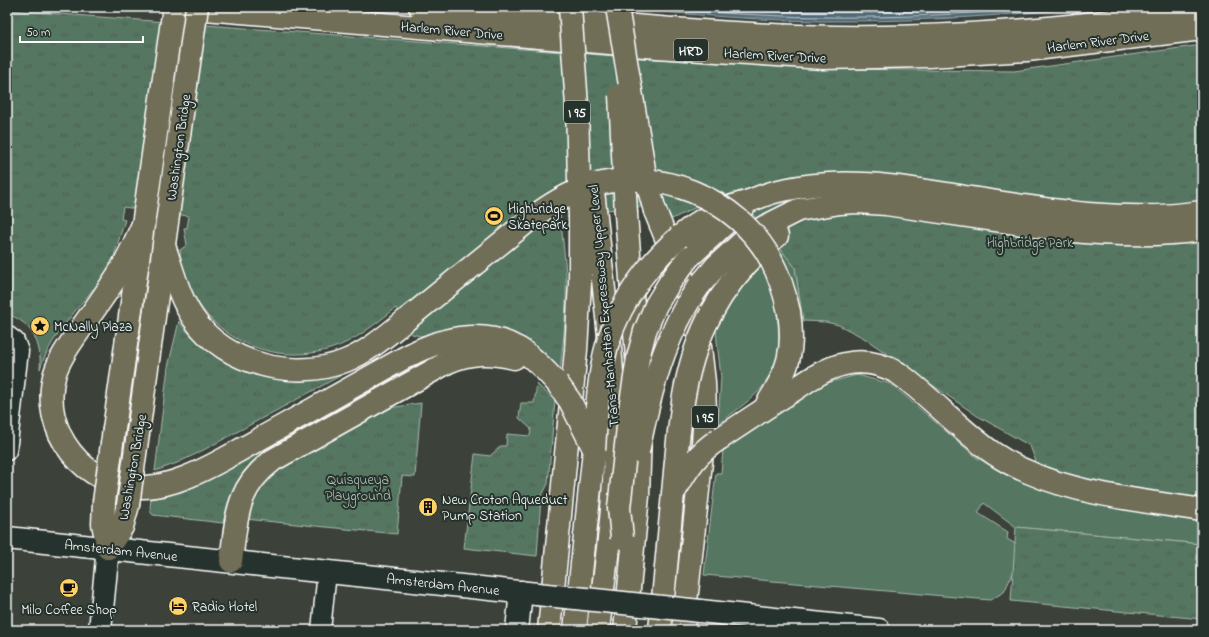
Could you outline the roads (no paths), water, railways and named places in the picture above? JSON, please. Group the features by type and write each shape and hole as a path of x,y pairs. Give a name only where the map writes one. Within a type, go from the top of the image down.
{"main road":[{"name":"Washington Bridge","path":"108,548 103,524 104,502 174,7"},
{"name":"Harlem River Drive","path":"180,7 657,48 823,58 929,56 1027,50 1202,29"},
{"name":"Washington Bridge","path":"108,548 122,527 128,505 197,7"},
{"name":"Harlem River Drive","path":"420,7 713,31 838,37 947,35 1006,31 1068,26 1202,10"},
{"name":"I 95","path":"549,630 578,331 580,268 588,218 577,106 570,7"},
{"name":"I 95","path":"616,7 645,175 655,211 683,279 691,306 699,338 704,382 705,412 683,630"},
{"name":"Trans-Manhattan Expressway Upper Level","path":"616,7 626,214 638,378 640,430 638,496 625,630"},
{"path":"166,236 182,298 195,321 205,333 218,344 251,361 272,366 298,369 314,368 346,361 366,350 406,320 528,221 566,196 588,187 612,181 653,181 678,186 709,199 728,211 755,236 771,260 781,282 789,312 791,342 788,362 782,380 763,410"},
{"path":"575,630 594,450 597,400 602,367 613,329 622,309 642,276 659,256 679,237 696,224 713,214 774,192 794,187 848,182 905,187 1096,215 1154,217 1202,212"},
{"path":"622,538 619,508 630,409 638,358 645,331 656,305 688,258 749,201"},
{"path":"615,602 622,538 630,508 638,450 657,377 686,306 699,286 728,255 747,238 783,231 828,205 857,202 882,203 1064,230 1111,234 1157,235 1202,230"},
{"name":"Trans-Manhattan Expressway Upper Level","path":"588,218 613,378 615,447 613,501 598,630"},
{"path":"144,222 117,277 63,354 56,371 53,384 52,400 54,414 58,428 66,444 82,464 95,474 111,483 128,487 151,487 168,483 197,472 224,459 404,358 427,346 449,339 492,339 509,344 525,353 557,383 570,401 594,450"},
{"path":"660,630 685,384 697,344 711,314 736,276 754,256 769,233"},
{"path":"231,561 238,511 244,493 255,476 273,460 455,359 472,354 498,354 522,360 541,367"},
{"path":"673,493 695,459 705,449 719,439 815,376 833,367 849,363 862,363 877,365 902,376 984,446 1003,459 1025,470 1089,491 1202,510"},
{"name":"Amsterdam Avenue","path":"7,538 700,611 721,622 879,630"},
{"path":"100,630 108,548"},
{"path":"517,630 529,593"}],"street":[{"path":"7,335 15,341 19,351 7,451"},
{"path":"321,630 327,572"}],"water":[{"path":"605,7 1091,7 970,17 910,20 819,21 696,15"}],"place":[{"name":"Highbridge Skatepark","path":"494,216"},
{"name":"McNally Plaza","path":"40,326"},
{"name":"New Croton Aqueduct Pump Station","path":"428,507"},
{"name":"Milo Coffee Shop","path":"69,588"},
{"name":"Radio Hotel","path":"178,606"}],"park label":[{"name":"Highbridge Park","path":"1030,242"},
{"name":"Quisqueya Playground","path":"358,488"}]}
